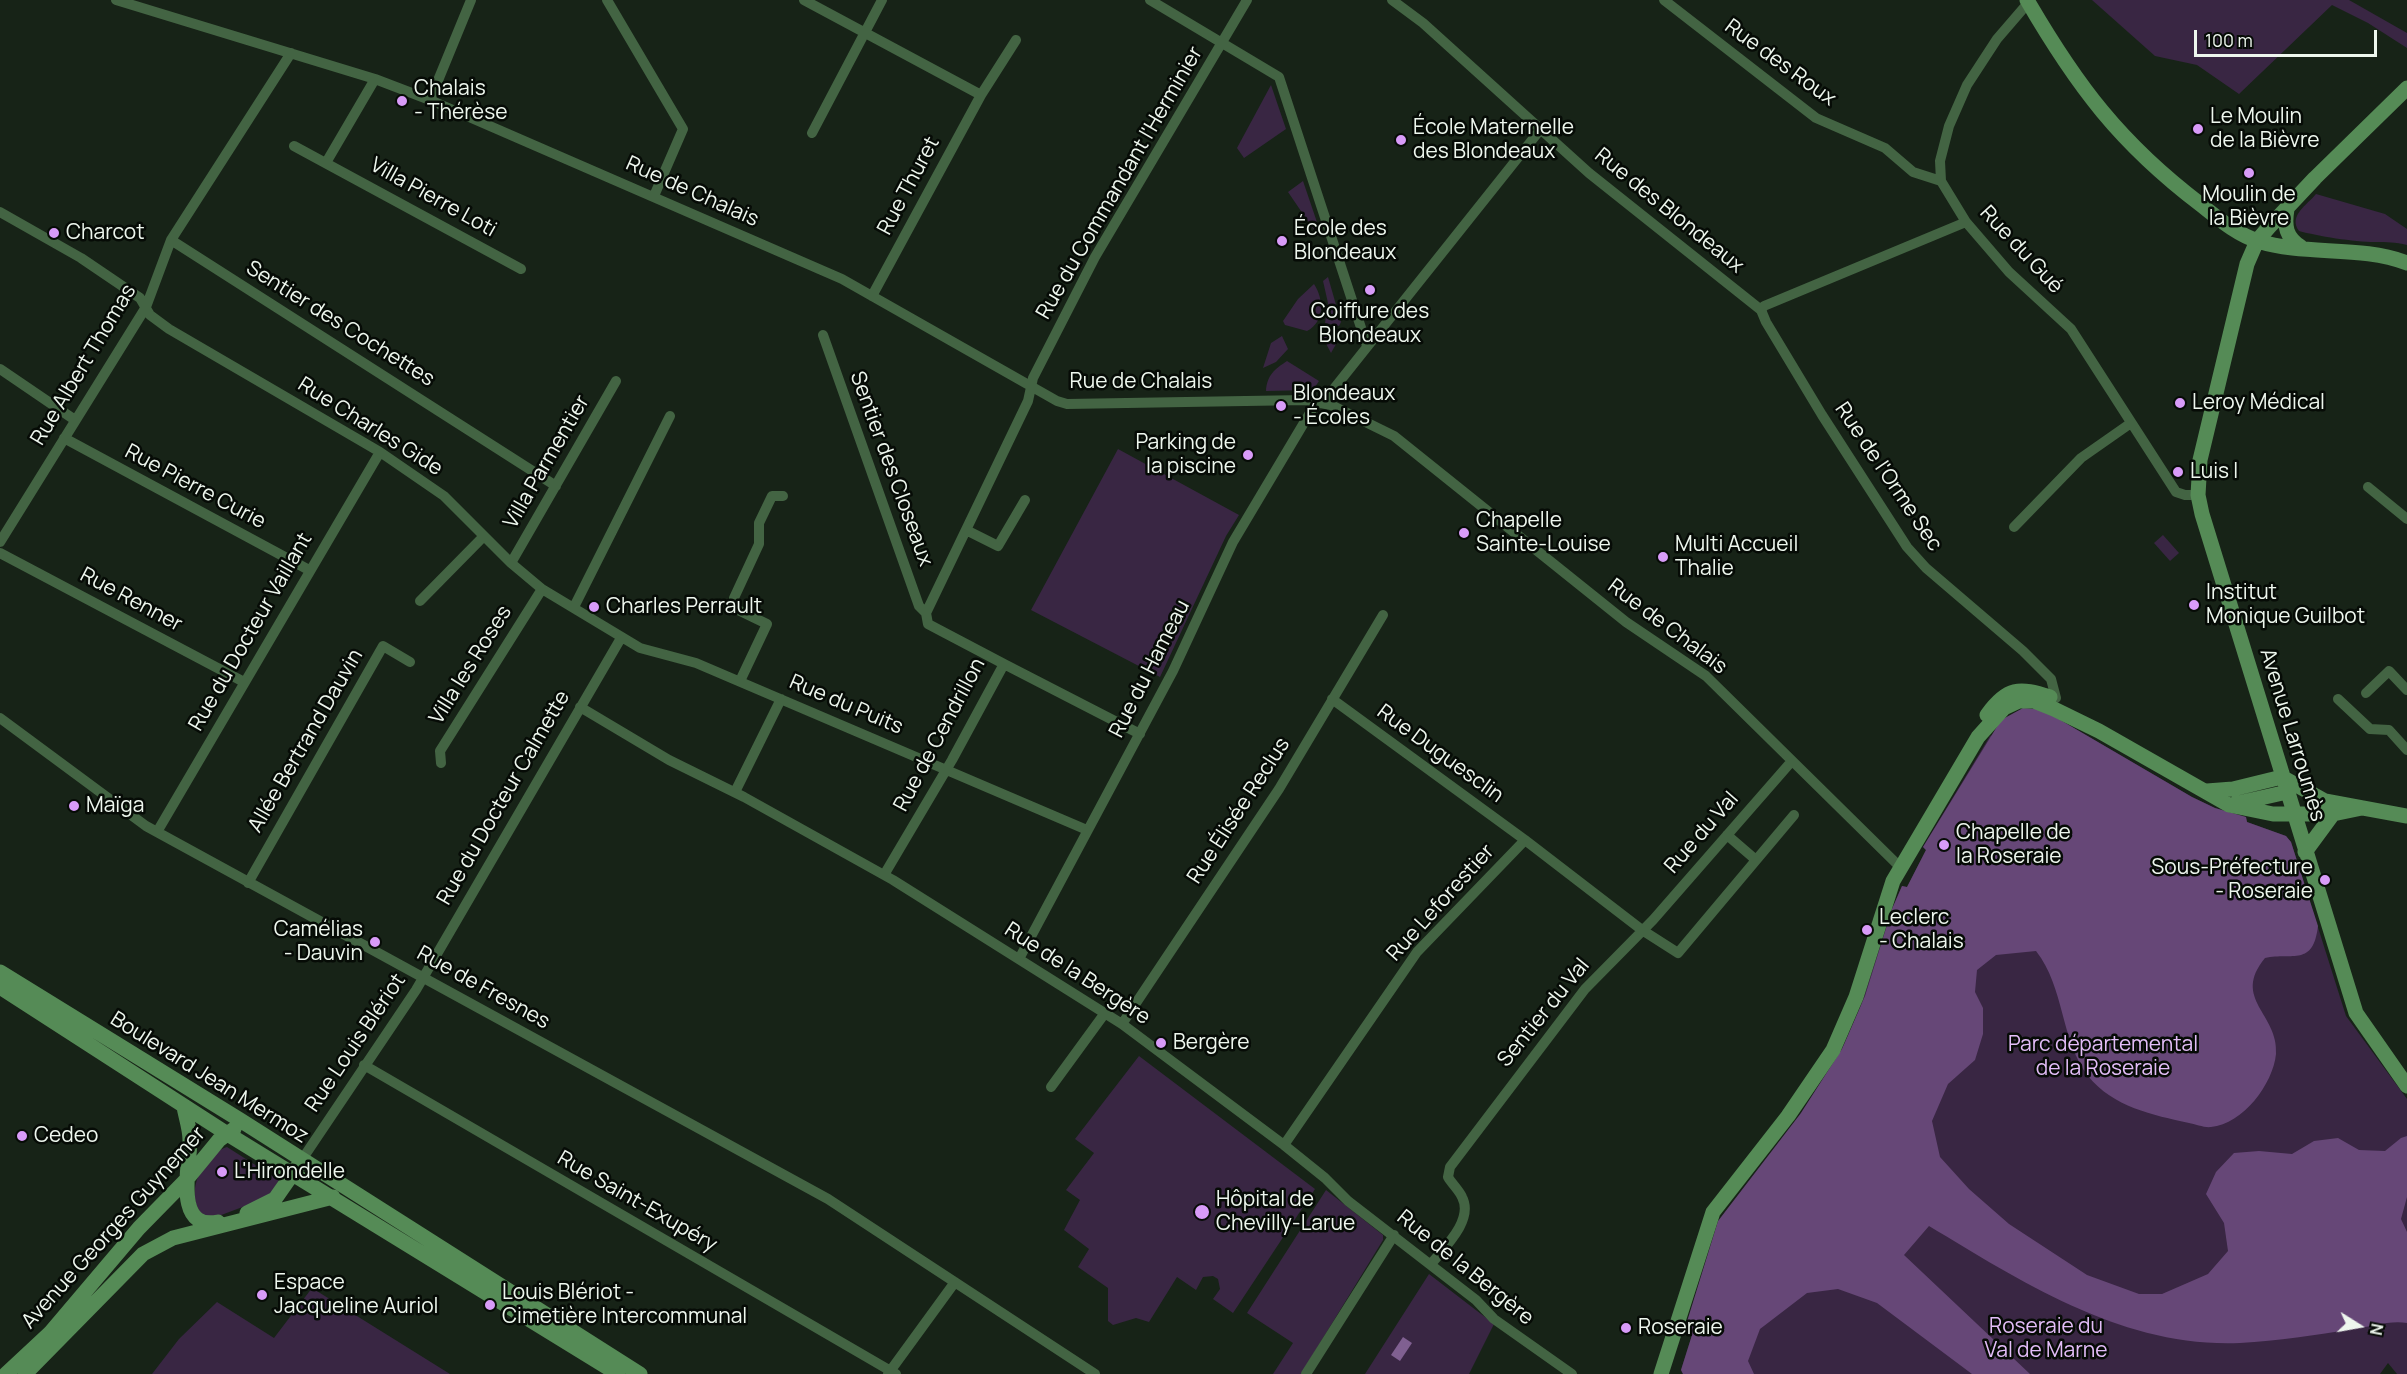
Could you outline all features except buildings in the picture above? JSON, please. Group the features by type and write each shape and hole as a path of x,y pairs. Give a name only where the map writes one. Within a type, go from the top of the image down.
{"main road":[{"path":"2027,1 2061,58 2100,112 2182,190 2229,227 2257,241 2385,256 2407,262"},
{"name":"Avenue Larroumès","path":"2407,88 2314,178 2257,241 2246,268 2204,442 2199,495 2202,514 2356,1013 2407,1086"},
{"path":"2287,209 2285,223 2289,237 2301,247"},
{"path":"1978,737 1986,715 1998,699 2013,691 2027,689 2056,698 2099,730"},
{"path":"1661,1374 1708,1222 1720,1202 1788,1116 1837,1042 1856,997 1888,897 1901,868 1978,737 1993,717 2019,701 2034,701 2099,730 2229,805 2259,813 2294,814 2307,802 2329,807 2362,808 2407,816"},
{"path":"2229,805 2285,784"},
{"path":"2207,791 2285,784 2329,807"},
{"path":"2305,852 2329,807"},
{"name":"Boulevard Jean Mermoz","path":"0,972 240,1120 333,1197 618,1374"},
{"name":"Boulevard Jean Mermoz","path":"0,987 226,1134 297,1168 640,1374"},
{"path":"184,1107 190,1141 187,1179 188,1206 194,1217 211,1223 238,1216 275,1199 297,1168"},
{"path":"226,1134 236,1128 260,1135"},
{"name":"Avenue Georges Guynemer","path":"6,1374 50,1333 139,1228 187,1179 226,1134"},
{"name":"Avenue Georges Guynemer","path":"25,1374 143,1254 173,1238 225,1227 333,1197"},
{"path":"225,1227 238,1216 258,1218"}],"street":[{"name":"Rue de Chalais","path":"116,0 157,6 291,53 375,79 430,100 842,279 1031,387 1067,404 1321,401 1394,436 1626,622 1706,676 1901,868"},
{"path":"430,100 471,0"},
{"path":"607,0 683,129 654,196"},
{"path":"804,0 981,95"},
{"path":"812,133 882,0"},
{"path":"1150,0 1279,77 1367,346"},
{"name":"Rue du Commandant l'Herminier","path":"1031,387 1033,378 1095,257 1247,0"},
{"name":"Rue des Blondeaux","path":"1392,0 1423,23 1589,173 1761,309"},
{"name":"Rue des Roux","path":"1664,0 1816,118 1885,148 1913,172 1941,181"},
{"path":"1941,181 1940,161 1949,126 1967,85 1997,39 2027,1"},
{"name":"Rue Thuret","path":"872,296 981,95 1017,40"},
{"name":"Rue Albert Thomas","path":"0,542 146,307 171,240 291,53"},
{"path":"327,162 375,79"},
{"path":"1321,401 1328,396 1540,130"},
{"name":"Villa Pierre Loti","path":"294,146 521,269"},
{"name":"Rue du Gué","path":"1941,181 1966,222 2009,272 2071,329 2176,492 2185,495 2199,495"},
{"name":"Rue Charles Gide","path":"0,212 81,258 140,298 150,315 169,329 380,452 444,496 511,563 542,589 621,638"},
{"path":"1761,309 1966,222"},
{"name":"Sentier des Cochettes","path":"171,240 489,441 556,486"},
{"name":"Rue de l'Orme Sec","path":"1761,309 1766,322 1822,415 1907,547 1926,568 2023,651 2050,679 2056,698"},
{"name":"Sentier des Closeaux","path":"824,335 920,606 926,613"},
{"path":"0,369 75,420"},
{"name":"Villa Parmentier","path":"511,563 616,381"},
{"path":"926,613 1028,401 1031,387"},
{"name":"Rue du Hameau","path":"1018,959 1140,734 1233,542 1314,406 1321,401"},
{"path":"574,607 669,416"},
{"path":"2014,527 2080,458 2131,423"},
{"name":"Rue Pierre Curie","path":"64,438 309,570"},
{"name":"Rue du Docteur Vaillant","path":"158,832 380,452"},
{"path":"2368,487 2407,519"},
{"path":"740,681 767,624 736,609 734,598 759,544 759,524 772,495 783,496"},
{"path":"966,530 998,546 1024,500"},
{"path":"420,601 484,536"},
{"name":"Rue Renner","path":"0,553 244,682"},
{"name":"Villa les Roses","path":"441,764 440,751 542,589"},
{"name":"Rue de Cendrillon","path":"884,875 947,768 1004,664 928,624 926,613"},
{"name":"Rue Élisée Reclus","path":"1122,1024 1279,789 1383,615"},
{"name":"Rue du Puits","path":"621,638 640,648 696,663 740,681 1088,830"},
{"name":"Rue du Docteur Calmette","path":"423,978 621,638"},
{"name":"Allée Bertrand Dauvin","path":"248,883 383,646 410,662"},
{"path":"1004,664 1140,734"},
{"path":"2366,693 2389,671 2407,690"},
{"path":"735,792 781,699"},
{"name":"Rue Duguesclin","path":"1332,699 1525,840"},
{"path":"2338,699 2370,729 2389,730 2407,750"},
{"name":"Rue de la Bergère","path":"580,706 669,760 735,792 884,875 1122,1024 1284,1145 1325,1178 1348,1201 1476,1300 1485,1312 1572,1374"},
{"name":"Rue de Fresnes","path":"0,718 108,800 158,832 828,1200 1095,1374"},
{"name":"Rue du Val","path":"1642,930 1791,762"},
{"path":"1642,930 1678,953 1794,815"},
{"path":"1727,835 1756,860"},
{"name":"Rue Leforestier","path":"1284,1145 1417,952 1525,840 1642,930"},
{"name":"Sentier du Val","path":"1431,1264 1464,1220 1466,1209 1463,1198 1448,1177 1450,1167 1585,989 1642,930"},
{"name":"Rue Louis Blériot","path":"297,1168 423,978"},
{"path":"1051,1087 1105,1013"},
{"name":"Rue Saint-Exupéry","path":"364,1065 892,1373"},
{"path":"1306,1374 1394,1235"},
{"path":"892,1373 955,1282"}],"green space":[{"path":"2092,0 2349,0 2407,33 2407,48 2368,23 2332,5 2239,94 2197,65 2155,56"},
{"path":"1271,85 1286,129 1244,158 1237,148"},
{"path":"1303,181 1321,234 1318,236 1288,192"},
{"path":"2316,194 2385,214 2407,229 2407,245 2346,240 2299,231 2296,226 2297,216"},
{"path":"1328,277 1341,322 1339,326 1325,323 1328,303 1323,281"},
{"path":"1314,284 1321,303 1317,322 1307,331 1285,325 1283,321 1298,299"},
{"path":"1329,331 1340,337 1331,353 1321,334"},
{"path":"1282,336 1288,349 1276,362 1263,368 1271,343"},
{"path":"1287,361 1319,381 1313,390 1266,391 1272,373"},
{"path":"1118,449 1239,515 1226,536 1160,677 1031,610"},
{"path":"2163,535 2179,553 2170,561 2154,543"},
{"name":"Parc départemental de la Roseraie","path":"2023,708 2036,709 2050,714 2192,797 2215,808 2246,817 2247,822 2286,836 2291,842 2318,926 2312,947 2306,953 2265,958 2256,972 2253,985 2254,996 2275,1040 2274,1066 2263,1089 2245,1110 2234,1119 2211,1127 2162,1117 2134,1108 2098,1087 2079,1062 2052,981 2036,951 1996,955 1977,970 1975,992 1983,1008 1983,1034 1975,1060 1948,1084 1932,1121 1940,1157 1969,1189 2009,1224 2087,1275 2139,1294 2162,1294 2208,1274 2228,1251 2224,1223 2206,1194 2216,1172 2234,1153 2259,1151 2292,1154 2314,1141 2338,1138 2359,1150 2385,1151 2407,1136 2407,1197 2401,1219 2407,1232 2407,1323 2387,1323 2297,1338 2240,1343 2197,1342 2156,1335 2077,1308 2001,1269 1929,1226 1904,1255 2030,1374 1972,1374 1877,1303 1838,1289 1807,1293 1760,1329 1748,1361 1754,1374 1683,1374 1681,1370 1692,1335 1685,1328 1718,1221 1801,1113 1842,1049 1865,996 1892,909 1902,886 1907,887 1926,850 1923,847 2001,720"},
{"name":"Parc départemental de la Roseraie","path":"2050,714 2192,797 2215,808 2246,817 2247,822 2286,836 2291,842 2346,1016 2407,1099 2407,1374 2397,1374 2388,1363 2380,1374 1683,1374 1681,1370 1692,1335 1685,1328 1801,1113 1842,1049 1856,1021 1892,909 1902,886 1907,887 1926,850 1923,847 1990,736"},
{"path":"1139,1056 1315,1189 1233,1313 1213,1299 1220,1289 1218,1279 1213,1276 1203,1277 1196,1290 1177,1277 1149,1322 1136,1318 1113,1325 1108,1321 1108,1288 1078,1267 1089,1249 1064,1230 1080,1200 1066,1190 1094,1153 1075,1139"},
{"path":"227,1147 279,1180 269,1197 216,1217 204,1216 195,1198 198,1177 210,1158"},
{"path":"1326,1190 1383,1235 1383,1240 1301,1374 1273,1374 1293,1343 1247,1313"},
{"path":"1429,1274 1494,1324 1469,1374 1365,1374"},
{"path":"312,1288 450,1374 152,1374 179,1339 217,1302 274,1338"}],"shaded area":[{"path":"1403,1337 1412,1343 1400,1361 1391,1355"}],"place":[{"name":"Chalais - Thérèse","path":"402,101"},
{"name":"Le Moulin de la Bièvre","path":"2198,129"},
{"name":"École Maternelle des Blondeaux","path":"1401,140"},
{"name":"Moulin de la Bièvre","path":"2249,173"},
{"name":"Charcot","path":"54,233"},
{"name":"École des Blondeaux","path":"1282,241"},
{"name":"Coiffure des Blondeaux","path":"1370,290"},
{"name":"Leroy Médical","path":"2180,403"},
{"name":"Blondeaux - Écoles","path":"1281,406"},
{"name":"Parking de la piscine","path":"1248,455"},
{"name":"Luis I","path":"2178,472"},
{"name":"Chapelle Sainte-Louise","path":"1464,533"},
{"name":"Multi Accueil Thalie","path":"1663,557"},
{"name":"Institut Monique Guilbot","path":"2194,605"},
{"name":"Charles Perrault","path":"594,607"},
{"name":"Maïga","path":"74,806"},
{"name":"Chapelle de la Roseraie","path":"1944,845"},
{"name":"Sous-Préfecture - Roseraie","path":"2325,880"},
{"name":"Leclerc - Chalais","path":"1867,930"},
{"name":"Camélias - Dauvin","path":"375,942"},
{"name":"Bergère","path":"1161,1043"},
{"name":"Cedeo","path":"22,1136"},
{"name":"L'Hirondelle","path":"222,1172"},
{"name":"Hôpital de Chevilly-Larue","path":"1202,1212"},
{"name":"Espace Jacqueline Auriol","path":"262,1295"},
{"name":"Louis Blériot - Cimetière Intercommunal","path":"490,1305"},
{"name":"Roseraie","path":"1626,1328"}],"park label":[{"name":"Roseraie du Val de Marne","path":"2046,1339"}]}
